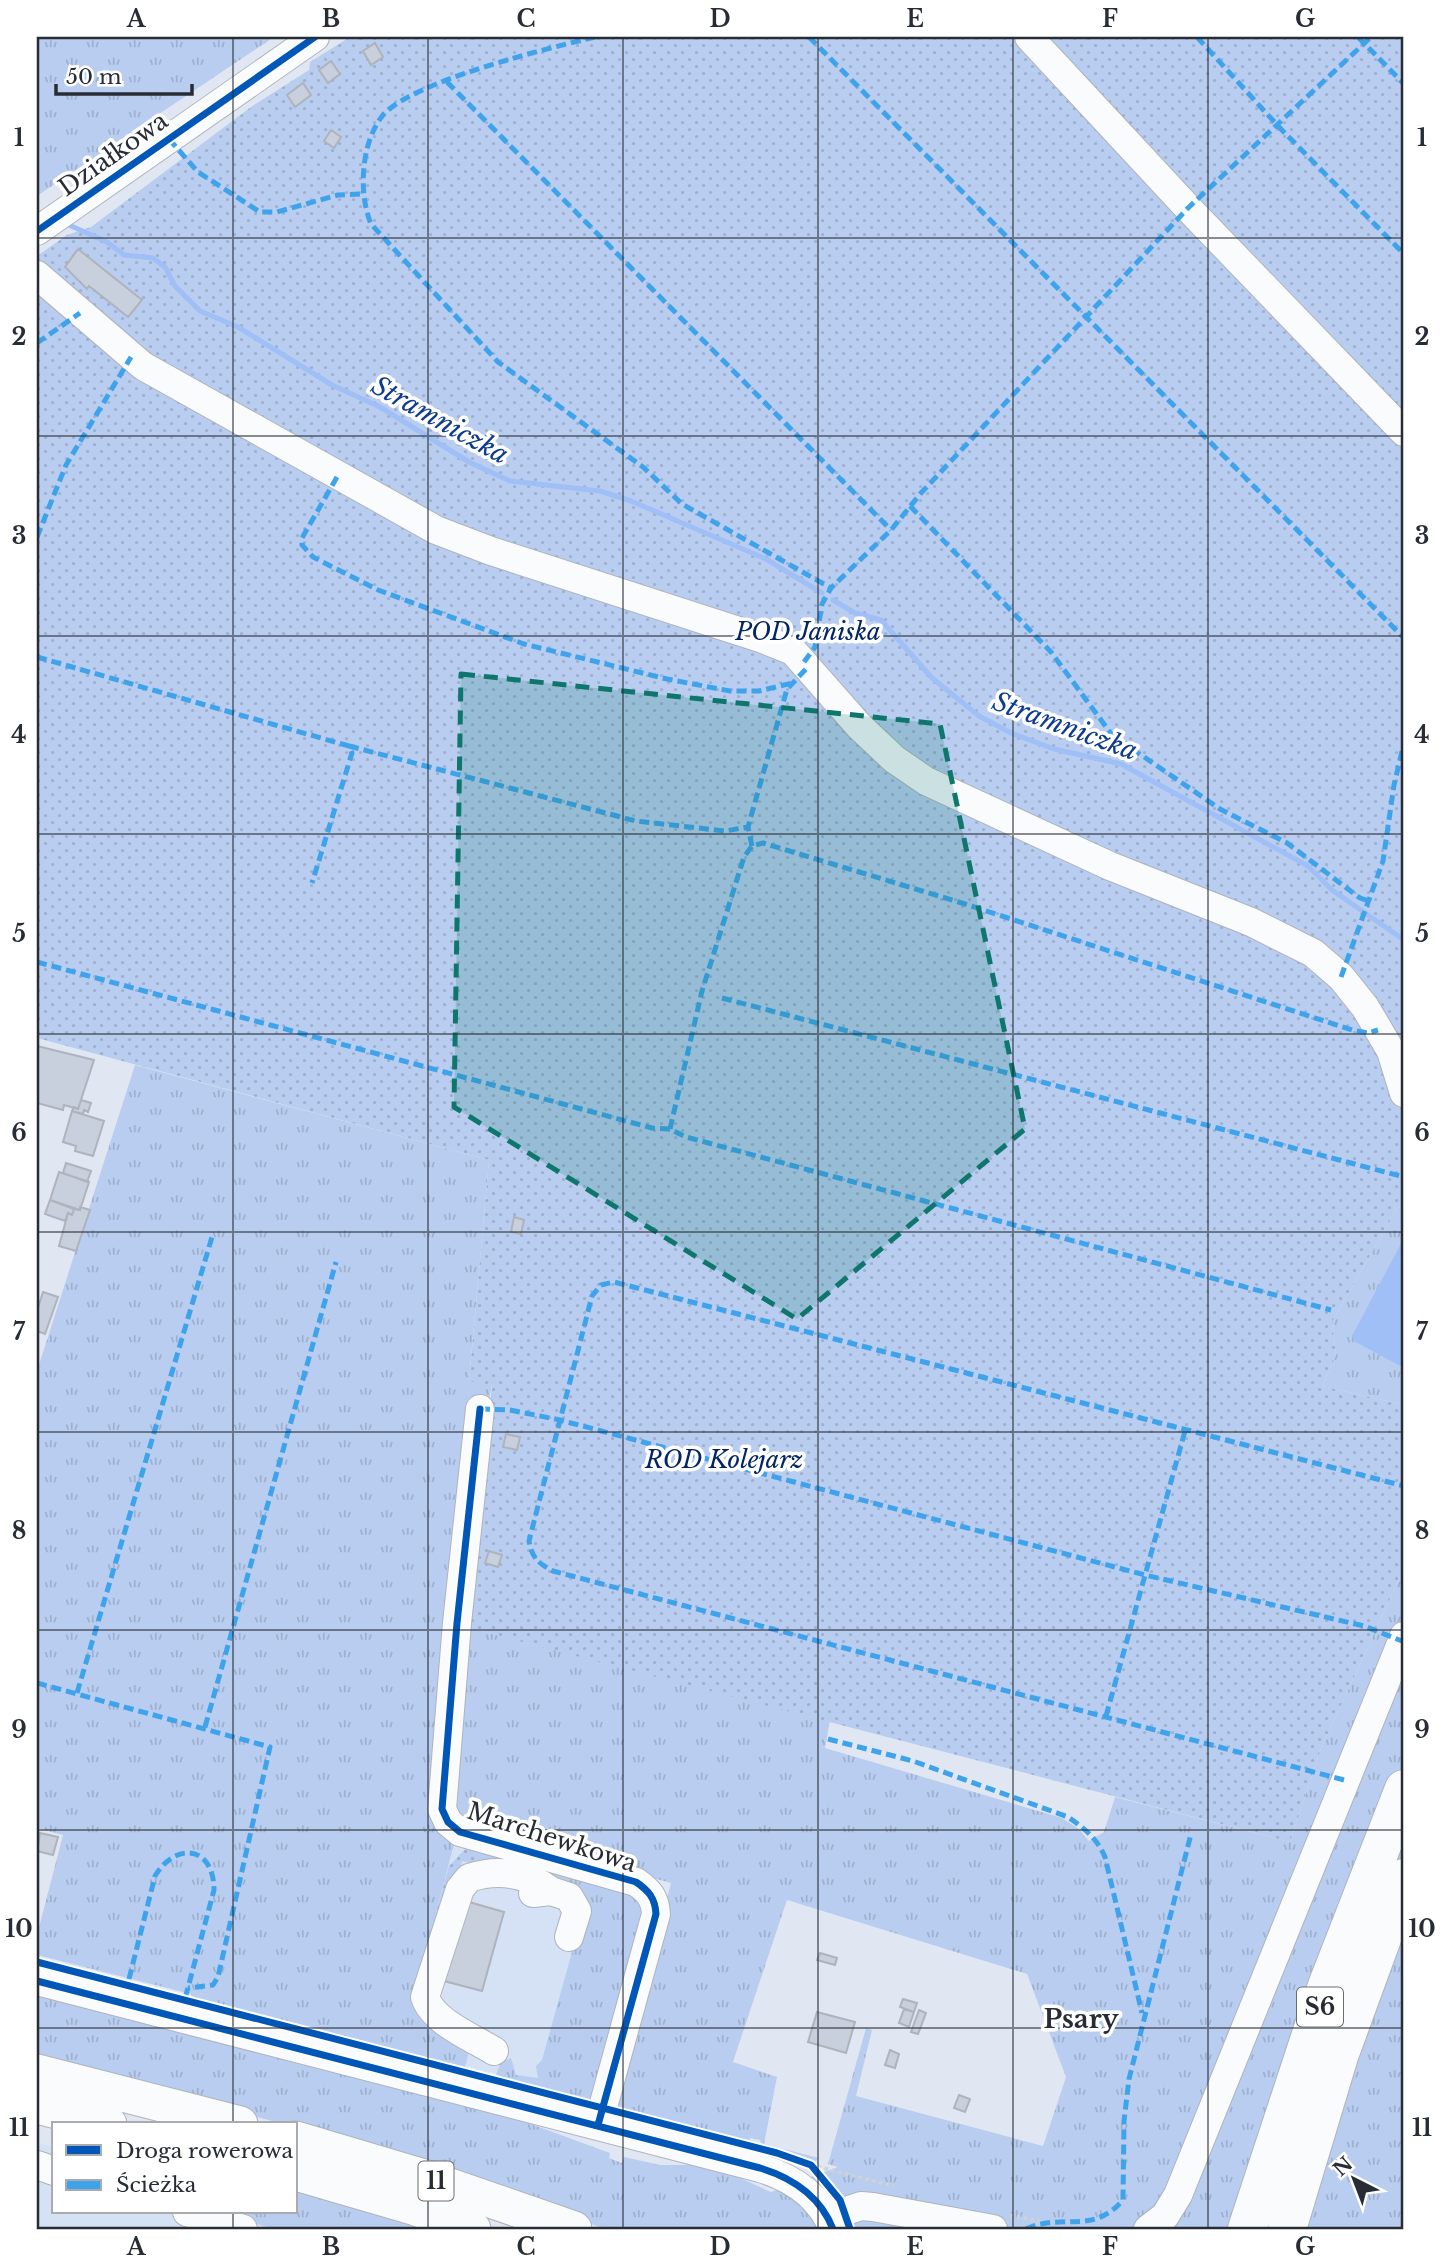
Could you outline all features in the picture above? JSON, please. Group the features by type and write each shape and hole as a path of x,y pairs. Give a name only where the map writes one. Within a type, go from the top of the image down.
{"highway":[{"name":"S6","path":"1247,2229 1327,1986 1404,1789"},
{"name":"S6","path":"1286,2229 1339,2056 1404,1878"}],"main road":[{"path":"37,2072 232,2122"},
{"path":"37,2106 101,2122"},
{"name":"11","path":"298,2140 424,2177 574,2229"},
{"name":"11","path":"298,2174 416,2208 473,2229"}],"street":[{"name":"Działkowa","path":"37,231 315,37"},
{"path":"1029,37 1188,208 1404,432"},
{"path":"37,275 143,366 436,530 491,551 793,651 859,726 894,759 926,781 1110,866 1251,922 1313,954 1340,977 1365,1007 1391,1051 1404,1093"},
{"name":"Marchewkowa","path":"480,1409 457,1623 442,1809 448,1822 460,1832 636,1882 648,1890 655,1902 656,1914 598,2125"},
{"path":"1148,2229 1165,2216 1187,2174 1404,1636"},
{"path":"494,2050 444,2019 430,2007 425,1997 460,1889 469,1878 506,1872 535,1879 551,1891 569,1897 575,1904 577,1911 569,1937"},
{"path":"37,1981 778,2174 807,2192 831,2223 861,2206 993,2229"},
{"path":"194,2214 243,2229"}],"highlighted area":[{"path":"461,674 940,724 1025,1129 797,1319 454,1107"}],"shaded area":[{"path":"1404,1238 1404,1368 1354,1341 1352,1336"},
{"path":"456,1839 640,1892 581,2096 396,2047"},
{"path":"37,2143 52,2147 52,2214 298,2212 381,2229 37,2229"}],"green space":[{"path":"37,37 274,37 37,196"},
{"name":"POD Janiska","path":"350,37 1404,37 1404,1196 1332,1322 1336,1355 1322,1386 1404,1405 1404,1568 1320,1751 1290,1842 465,1627 492,1385 469,1381 489,1160 37,1038 37,256 67,235 91,227 251,107 309,70 310,62"},
{"path":"135,1065 489,1160 469,1380 492,1384 450,1624 457,1833 434,1920 444,1923 416,2001 471,2044 465,2067 191,1999 191,1994 37,1955 37,1935 63,1835 37,1828 37,1371"},
{"path":"1404,1196 1404,1405 1322,1386 1336,1355 1332,1322"},
{"path":"1404,1568 1404,2229 605,2229 487,2186 298,2125 298,2122 276,2122 37,2060 37,1989 529,2117 528,2123 610,2153 609,2158 622,2163 624,2157 660,2165 693,2165 740,2178 771,2192 838,2167 828,2164 866,2028 872,2030 856,2096 1043,2146 1066,2077 1027,1974 787,1900 733,2062 777,2077 764,2144 819,2158 814,2162 762,2146 760,2140 750,2138 749,2142 612,2106 671,1883 459,1824 451,1806 465,1627 830,1720 825,1748 1062,1818 1079,1829 1089,1841 1104,1832 1115,1797 1290,1842 1320,1751"},
{"path":"467,1847 485,1847 538,1871 479,1854 475,1864 462,1861 444,1923 434,1920 449,1866"},
{"path":"478,1853 537,1871 544,1865 649,1900 592,2102 496,2075 501,2062 511,2058 516,2075 538,2078 536,2066 542,2060 584,1909 475,1864"},
{"path":"298,2185 442,2229 274,2229 225,2214 298,2214"}],"building":[{"path":"375,43 383,57 371,65 363,51"},
{"path":"331,61 340,74 328,83 319,70"},
{"path":"303,83 311,95 295,107 287,95"},
{"path":"331,130 341,137 334,148 324,141"},
{"path":"78,249 142,300 128,317 89,286 87,289 65,267"},
{"path":"37,1046 94,1060 78,1109 64,1105 63,1110 37,1103"},
{"path":"81,1100 91,1103 88,1112 84,1110 83,1114 72,1111 74,1107 78,1109"},
{"path":"72,1111 104,1121 93,1156 75,1151 76,1146 63,1142"},
{"path":"66,1163 91,1171 87,1182 63,1173"},
{"path":"59,1172 89,1182 80,1210 50,1200"},
{"path":"50,1200 74,1209 72,1215 68,1213 65,1221 45,1214"},
{"path":"80,1207 90,1210 76,1251 59,1246 68,1213 72,1215 74,1209 80,1210"},
{"path":"514,1217 524,1220 521,1234 511,1232"},
{"path":"43,1292 58,1297 45,1334 37,1331 37,1311"},
{"path":"506,1434 520,1437 517,1450 503,1447"},
{"path":"489,1551 502,1555 498,1567 485,1563"},
{"path":"40,1833 58,1837 53,1855 37,1851"},
{"path":"462,1900 504,1912 482,1991 440,1980"},
{"path":"820,1953 837,1958 835,1965 817,1960"},
{"path":"903,1999 917,2003 914,2012 900,2007"},
{"path":"904,2009 914,2012 909,2027 899,2023"},
{"path":"919,2010 926,2013 918,2034 911,2032"},
{"path":"817,2012 855,2022 846,2053 808,2042"},
{"path":"890,2050 899,2054 895,2068 885,2065"},
{"path":"959,2095 970,2099 965,2112 954,2108"}],"waterway":[{"name":"Stramniczka","path":"69,225 107,242 124,255 153,258 165,267 175,286 200,311 238,327 332,385 380,407 469,462 510,481 600,491 631,501 766,559 822,593"},
{"name":"Stramniczka","path":"833,600 855,613 881,620 932,678 979,716 1011,733 1054,749 1121,764 1308,866 1332,890 1404,940"}],"marked path":[{"path":"595,37 451,78 399,102 383,115 370,139 364,168 364,198 371,224 498,362 643,467 682,504 831,588"},
{"path":"809,37 1404,638"},
{"path":"1197,37 1278,126 1404,254"},
{"path":"1358,37 1404,84"},
{"path":"804,662 815,647 822,604 831,588 891,530 921,493 1188,208 1371,37"},
{"path":"447,82 891,530"},
{"path":"169,139 198,172 260,212 277,212 338,195 363,194"},
{"path":"37,343 80,313"},
{"path":"37,537 66,465 131,357"},
{"path":"337,477 302,538 302,545 313,557 378,590 524,644 667,679 730,691 759,691 792,683"},
{"path":"910,506 1051,652 1112,735 1220,809 1287,843 1360,898 1369,901"},
{"path":"37,657 349,746 352,753 312,883"},
{"path":"752,846 748,827 787,689 808,667"},
{"path":"1341,977 1383,861 1394,785 1404,743"},
{"path":"349,746 636,821 725,831 748,827"},
{"path":"670,1129 702,991 744,857 752,846 763,843 962,903 1352,1030 1368,1033 1378,1030"},
{"path":"37,962 652,1128 670,1129 686,1137 1331,1310"},
{"path":"722,998 1404,1177"},
{"path":"77,1693 212,1237"},
{"path":"205,1727 336,1262"},
{"path":"1344,1780 553,1571 536,1559 529,1541 592,1296 601,1285 614,1282 1404,1486"},
{"path":"480,1409 510,1410 560,1420 1145,1575 1364,1626 1402,1641"},
{"path":"1106,1716 1185,1431"},
{"path":"37,1683 270,1747 218,1977 213,1985 188,1988"},
{"path":"828,1739 913,1761 1068,1817 1085,1829 1105,1857 1142,2013"},
{"path":"1026,2229 1052,2222 1088,2221 1111,2211 1123,2200 1124,2121 1129,2079 1191,1834"},
{"path":"129,1979 155,1876 173,1857 192,1853 208,1864 214,1890 186,1995"}],"cycle path":[{"path":"37,231 315,37"},
{"path":"480,1409 457,1623 442,1809 448,1822 460,1832 636,1882 653,1899 656,1914 598,2125"},
{"path":"37,1962 777,2153 811,2165 840,2200 850,2229"},
{"path":"37,1981 760,2168 783,2177 804,2190 821,2207 833,2229"}],"district":[{"name":"Psary","path":"1081,2019"}],"park label":[{"name":"ROD Kolejarz","path":"724,1459"}]}
